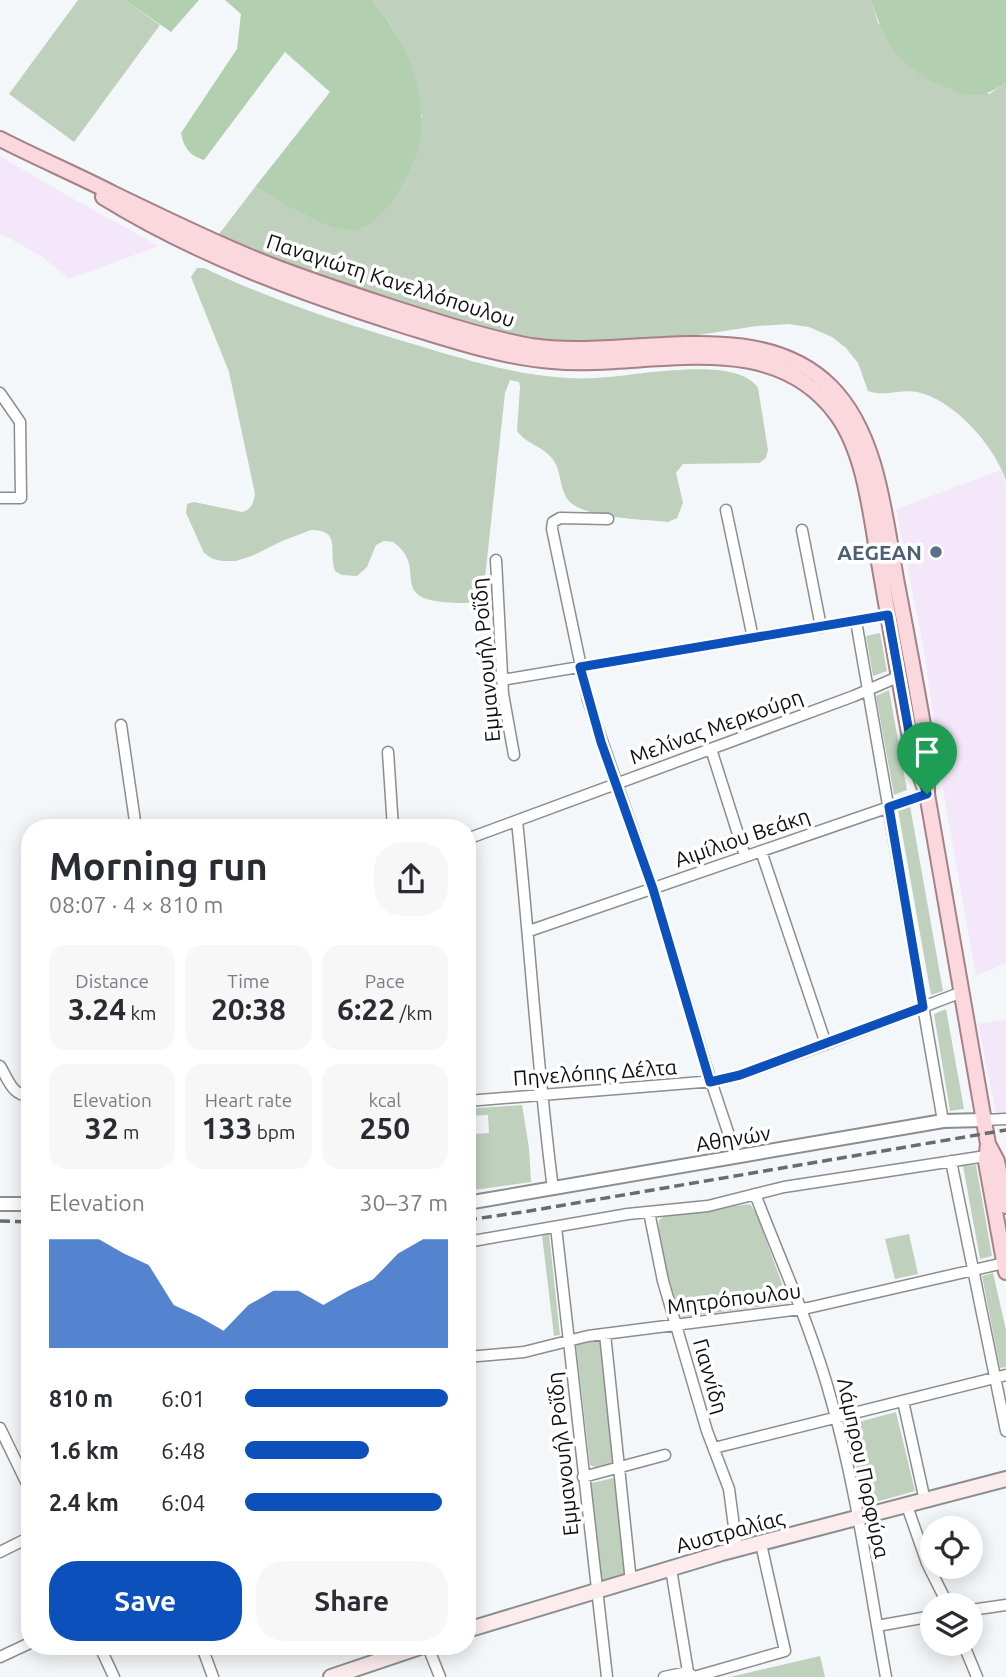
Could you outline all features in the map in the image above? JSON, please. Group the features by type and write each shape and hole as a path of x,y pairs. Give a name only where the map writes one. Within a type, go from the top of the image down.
{"main road":[{"name":"Παναγιώτη Κανελλόπουλου","path":"0,139 210,240 270,265 349,293 482,334 559,349 709,345 747,347 785,357 819,376 848,407 863,434 872,463 923,725 928,758 927,794"},
{"name":"Παναγιώτη Κανελλόπουλου","path":"51,165 148,224 256,274 326,301 459,342 519,357 565,362 745,359 771,365 797,377 830,406 853,443 870,512 914,760 927,794"},
{"path":"927,794 984,1120 1005,1268"},
{"path":"987,1150 997,1161 1006,1206"},
{"name":"Αυστραλίας","path":"476,1627 737,1549 1006,1479"},
{"path":"331,1677 351,1674 400,1655"}],"street":[{"path":"0,393 20,422 21,498 0,498"},
{"path":"726,510 753,638"},
{"path":"608,519 560,518 555,519 552,525 580,667 594,719 653,889 710,1082 736,1156"},
{"path":"802,530 821,627"},
{"name":"Εμμανουήλ Ροΐδη","path":"496,560 502,680 514,755"},
{"path":"502,680 888,615"},
{"path":"856,621 943,1121"},
{"name":"Μελίνας Μερκούρη","path":"476,836 868,691 900,676"},
{"path":"121,725 135,819"},
{"path":"711,749 745,856"},
{"path":"388,752 392,819"},
{"name":"Αιμίλιου Βεάκη","path":"529,931 927,794"},
{"path":"517,821 529,931 541,1095 553,1189"},
{"path":"761,851 826,1044"},
{"name":"Πηνελόπης Δέλτα","path":"476,1100 710,1082 740,1075 962,992"},
{"path":"0,1066 15,1091 21,1093"},
{"name":"Αθηνών","path":"476,1202 943,1121 1006,1119"},
{"path":"476,1240 649,1212 708,1206 784,1187 951,1161 987,1150"},
{"path":"951,1161 1006,1431"},
{"name":"Λάμπρου Πορφύρα","path":"755,1194 824,1374 836,1418 858,1519 886,1677"},
{"path":"0,1204 21,1204"},
{"name":"Γιαννίδη","path":"649,1212 660,1267 714,1448 731,1495 737,1549"},
{"name":"Εμμανουήλ Ροΐδη","path":"556,1227 607,1677"},
{"name":"Μητρόπουλου","path":"476,1356 524,1352 606,1334 800,1310 974,1271 1005,1268"},
{"path":"606,1334 631,1582"},
{"path":"714,1448 1006,1375"},
{"path":"903,1401 925,1501"},
{"path":"0,1428 21,1469"},
{"path":"583,1477 665,1455"},
{"path":"907,1506 924,1554 942,1593"},
{"path":"0,1552 21,1542"},
{"path":"664,1677 692,1675 785,1651 761,1544"},
{"path":"671,1569 692,1675"},
{"path":"983,1608 1006,1605"},
{"path":"877,1626 920,1618"},
{"path":"0,1657 21,1647"},
{"path":"104,1655 114,1677"},
{"path":"205,1655 213,1677"},
{"path":"431,1655 440,1677"},
{"path":"968,1656 977,1677"}],"shaded area":[{"path":"0,156 159,246 69,279 41,256 0,233"},
{"path":"1001,470 1006,487 1006,963 976,976 944,796 924,650 896,509"},
{"path":"1006,1019 1006,1115 997,1117 978,1024"}],"green space":[{"path":"78,0 125,0 160,25 74,142 9,94"},
{"path":"125,0 199,0 171,32"},
{"path":"225,0 372,0 395,31 412,67 417,86 421,105 419,144 416,157 394,199 379,216 366,225 353,230 331,226 303,214 255,187 330,92 285,52 204,160 186,147 181,133 237,49 241,14"},
{"path":"372,0 871,0 878,23 989,94 1006,83 1006,481 993,453 958,414 931,396 917,392 868,391 858,363 846,348 832,337 809,327 788,324 757,326 672,339 581,342 545,340 502,331 354,290 216,238 255,187 307,216 422,117 406,55 392,28"},
{"path":"871,0 1006,0 1006,83 990,92 970,95 930,80 906,64 897,54 882,30"},
{"path":"197,268 204,268 281,301 333,319 509,370 578,378 693,369 738,374 758,388 768,450 766,458 759,463 683,464 676,473 683,503 677,518 668,522 597,514 573,504 566,497 557,466 551,457 524,439 517,431 520,387 519,382 510,380 505,393 484,587 476,601 439,602 423,597 415,591 404,553 393,542 384,541 376,545 367,567 357,576 342,575 335,571 330,537 321,531 311,530 236,561 213,559 204,553 186,513 187,504 194,502 242,512 252,506 255,494 229,372 191,277"},
{"path":"880,633 887,671 873,676 866,636"},
{"path":"889,690 907,790 894,795 876,696"},
{"path":"910,806 943,991 931,995 898,810"},
{"path":"946,1009 964,1109 950,1111 934,1014"},
{"path":"522,1105 531,1182 476,1190 476,1134 489,1133 488,1115 476,1116 476,1108"},
{"path":"976,1165 992,1256 980,1259 963,1166"},
{"path":"750,1204 757,1215 789,1303 682,1317 666,1269 659,1220 666,1215"},
{"path":"549,1234 560,1335 554,1336 542,1235"},
{"path":"909,1234 918,1274 895,1279 885,1239"},
{"path":"993,1273 1006,1330 1006,1367 1000,1368 982,1276"},
{"path":"601,1340 614,1464 595,1467 590,1465 576,1345"},
{"path":"896,1412 915,1491 865,1505 847,1425"},
{"path":"614,1478 625,1576 602,1583 591,1483"},
{"path":"820,1656 825,1677 730,1677"}],"railway":[{"path":"476,1219 1006,1130"},
{"path":"0,1221 21,1222"}],"place":[{"name":"AEGEAN","path":"936,552"}],"route":[{"path":"888,615 914,760 927,794 889,807 923,1007 740,1075 710,1082 653,889 601,742 580,667 888,615"}]}
